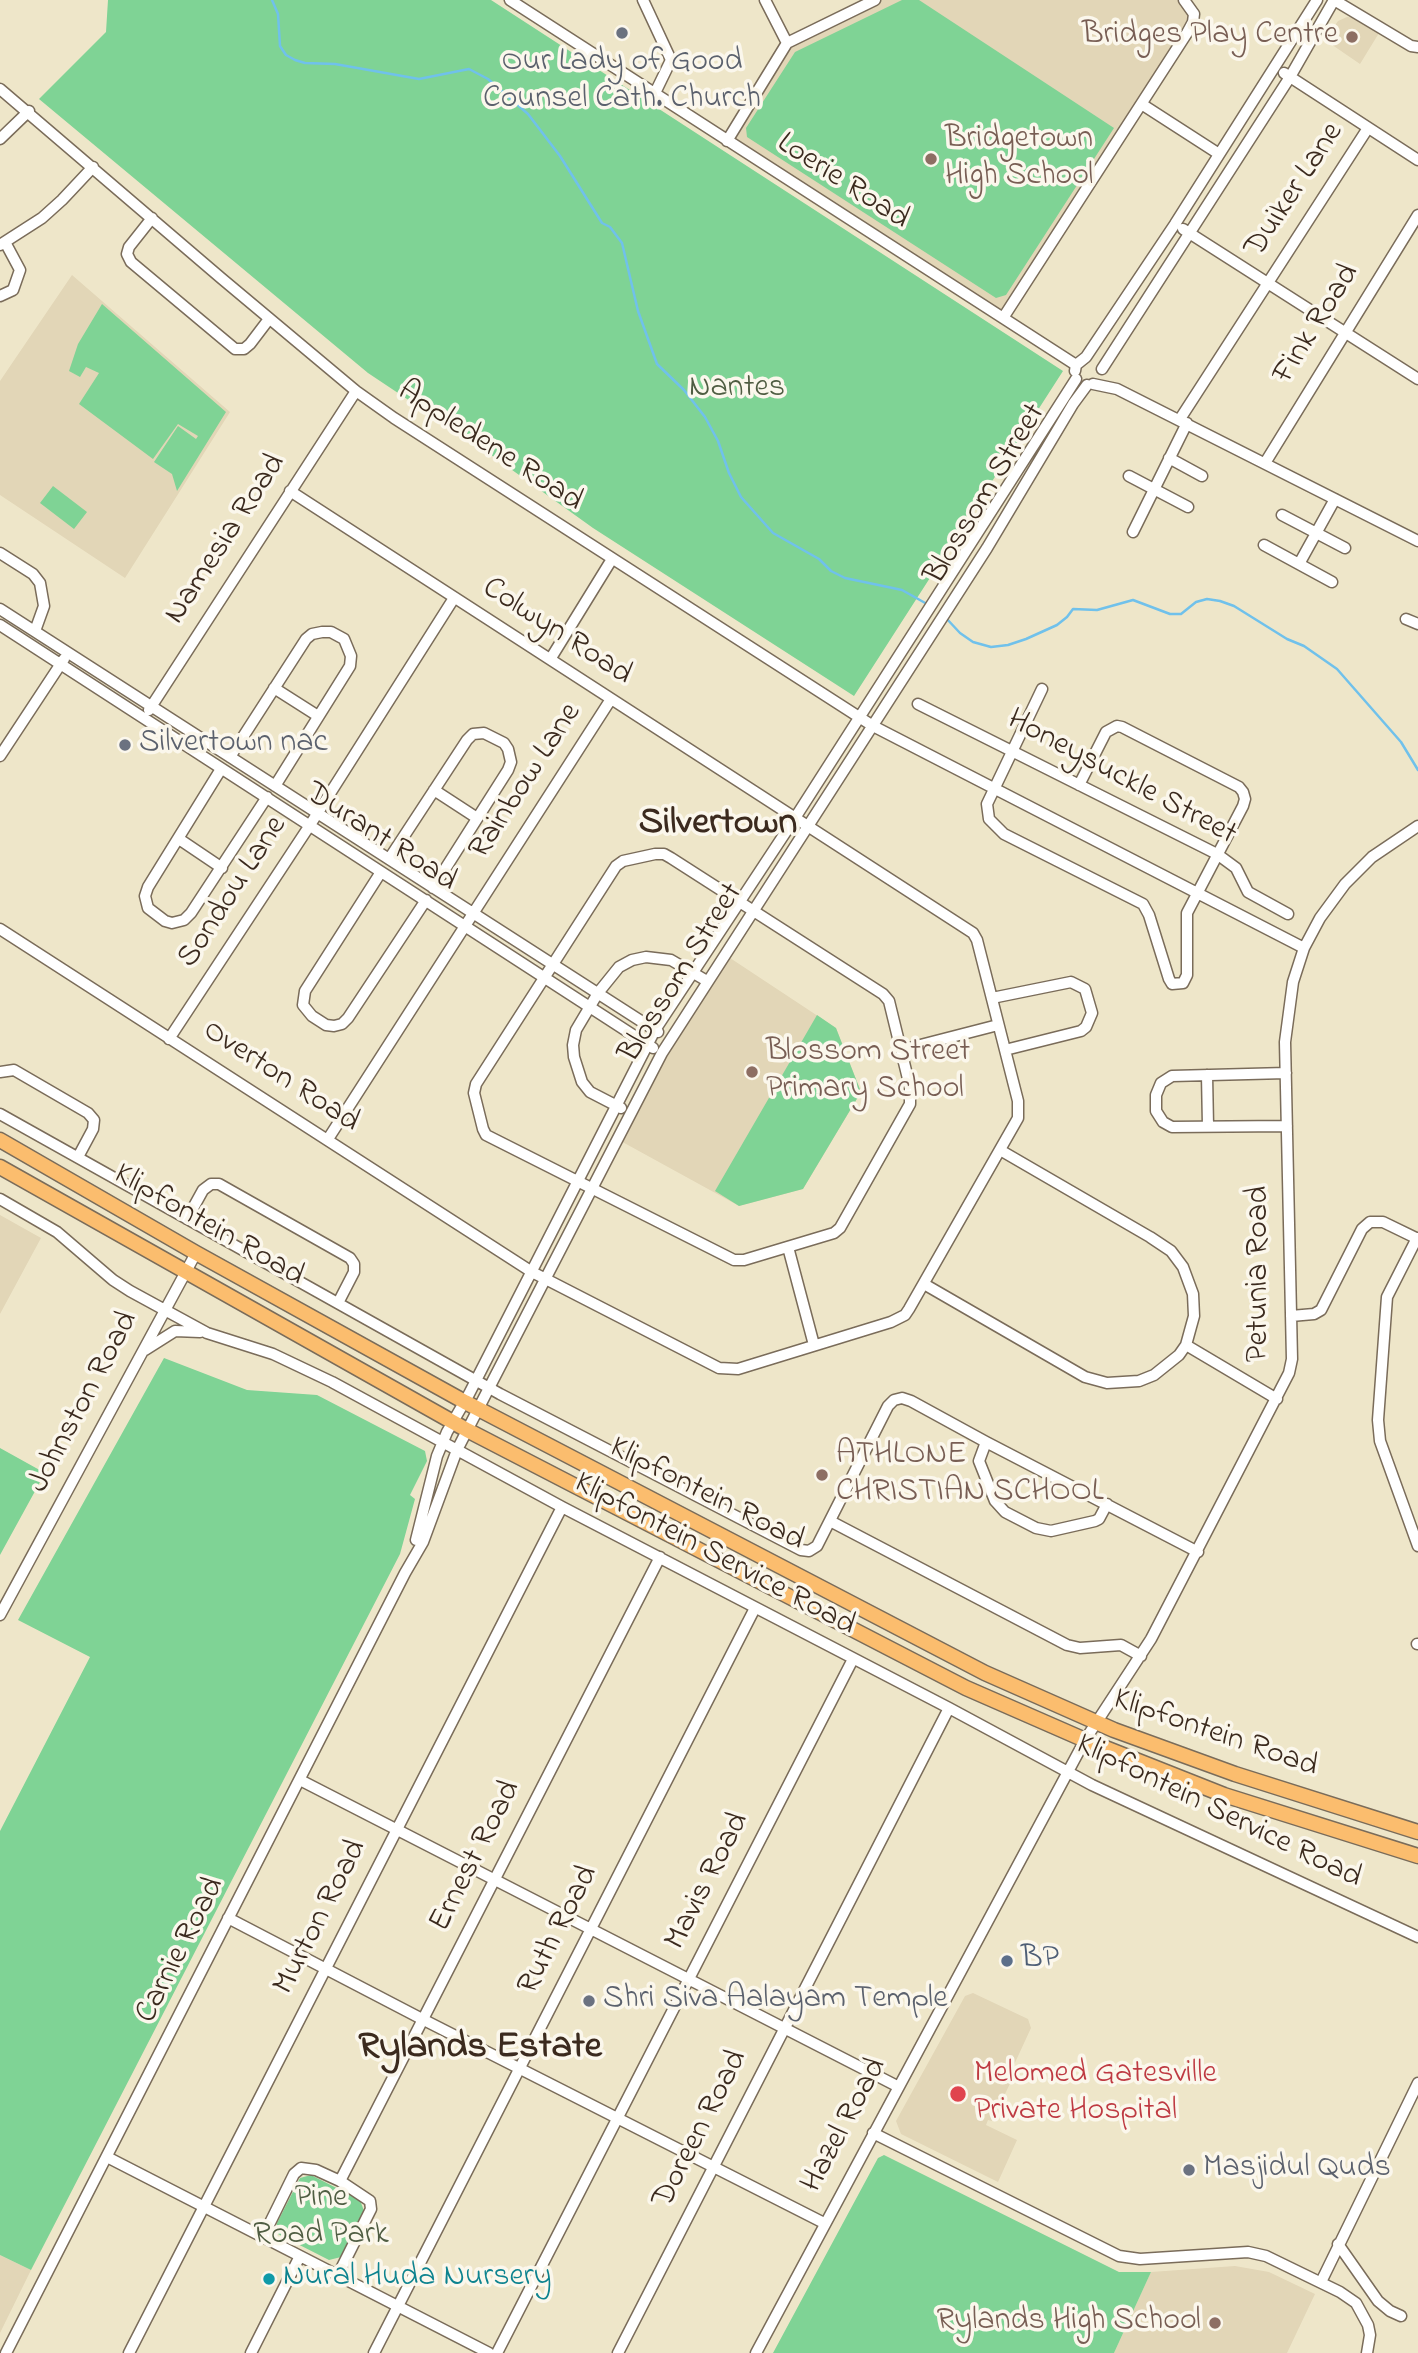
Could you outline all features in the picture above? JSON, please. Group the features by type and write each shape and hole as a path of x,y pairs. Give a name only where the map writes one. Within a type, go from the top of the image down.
{"main road":[{"name":"Klipfontein Road","path":"0,1140 196,1253 465,1402 985,1673 1095,1723 1235,1774 1418,1832"},
{"name":"Klipfontein Road","path":"0,1167 467,1430 966,1688 1085,1740 1224,1795 1418,1856"}],"street":[{"name":"Loerie Road","path":"510,0 1076,365"},
{"path":"643,0 671,60 654,93"},
{"path":"765,0 787,43"},
{"path":"727,141 787,43 875,0"},
{"path":"1003,318 1143,105 1193,23 1194,14 1184,0"},
{"path":"1317,0 1175,224 1086,357 1076,365 1076,379 1090,385 1117,389 1418,541"},
{"path":"1090,385 1099,380 1102,371 1189,232 1290,77 1334,0 1411,46 1418,47"},
{"path":"1304,23 1318,30"},
{"path":"1276,67 1418,160"},
{"name":"Appledene Road","path":"0,89 29,111 269,319 356,391 394,418 859,718 1304,948"},
{"path":"1143,105 1219,154"},
{"path":"0,139 29,111"},
{"name":"Duiker Lane","path":"1133,532 1170,458 1183,421 1267,283 1368,128"},
{"path":"0,296 13,290 20,270 3,243 42,218 93,167"},
{"name":"Fink Road","path":"1265,463 1418,215"},
{"path":"152,218 129,247 127,254 131,262 235,349 244,349 250,344 269,319"},
{"path":"1175,224 1418,379"},
{"path":"1086,357 1097,360 1102,371 1117,389"},
{"name":"Blossom Street","path":"453,1422 655,1030 795,818 1076,379"},
{"name":"Blossom Street","path":"467,1430 670,1039 936,629 1073,404 1090,385"},
{"name":"Namesia Road","path":"145,718 356,391"},
{"path":"1170,458 1202,476"},
{"path":"1129,476 1188,507"},
{"name":"Colwyn Road","path":"290,491 973,933 1020,1110 1013,1129 924,1284"},
{"path":"1299,564 1335,499"},
{"path":"1282,515 1345,548"},
{"path":"973,539 987,548"},
{"path":"1264,545 1332,582"},
{"path":"0,553 33,574 40,583 44,606 35,631"},
{"path":"551,658 612,559"},
{"name":"Sondou Lane","path":"169,1038 310,825 454,598"},
{"name":"Durant Road","path":"0,609 670,1039"},
{"path":"1406,618 1418,624"},
{"name":"Durant Road","path":"0,625 662,1053"},
{"path":"230,757 306,639 312,634 331,632 344,639 351,656 350,666 275,786"},
{"path":"0,756 69,653"},
{"path":"274,688 318,716"},
{"path":"1042,689 994,788 986,811 994,826 1003,834 1138,901 1147,909 1166,973 1172,984 1183,984 1187,975 1186,919 1243,806 1243,792 1239,787 1122,727 1112,727 1106,732 1079,785"},
{"name":"Rainbow Lane","path":"328,1139 611,699"},
{"name":"Honeysuckle Street","path":"918,704 1217,854 1236,868 1248,892 1288,914"},
{"path":"388,859 467,740 473,734 490,734 504,743 511,762 509,770 433,888"},
{"path":"221,769 148,887 145,903 152,913 172,923 184,920 222,868 267,797"},
{"path":"434,790 477,818"},
{"name":"Petunia Road","path":"1085,1740 1142,1656 1289,1373 1292,1359 1285,1042 1289,1001 1304,948 1320,918 1345,884 1372,857 1418,826"},
{"path":"179,839 222,868"},
{"path":"664,854 739,902 883,994 892,1010 911,1097 908,1109 840,1228 827,1236 734,1260 486,1135 474,1093 476,1084 612,871 623,861 664,854"},
{"path":"381,872 305,991 303,1005 312,1016 326,1025 342,1024 348,1018 425,900"},
{"name":"Overton Road","path":"0,929 532,1272 719,1368 738,1368 899,1318 909,1309 924,1284"},
{"path":"630,1113 590,1092 576,1070 573,1058 576,1030 590,1005 612,973 632,960 646,957 671,960 707,981"},
{"path":"992,998 1071,982 1086,989 1092,1013 1086,1027 1081,1031 1005,1050"},
{"path":"901,1050 998,1025"},
{"path":"0,1072 14,1070 88,1113 94,1120 93,1129 78,1157"},
{"path":"1286,1073 1172,1076 1161,1083 1156,1095 1156,1111 1163,1122 1172,1127 1287,1126"},
{"path":"1207,1076 1208,1126"},
{"path":"0,1114 489,1388 801,1550 814,1549 888,1406 894,1400 902,1398 1198,1552"},
{"path":"924,1284 1085,1377 1107,1383 1139,1381 1154,1375 1179,1355 1186,1345 1194,1316 1193,1294 1183,1267 1171,1251 1000,1150"},
{"path":"187,1219 202,1190 211,1184 219,1184 351,1258 354,1272 338,1303"},
{"name":"Klipfontein Service Road","path":"0,1199 57,1232 113,1280 164,1310 207,1332 285,1359 1068,1772 1133,1805 1418,1937"},
{"path":"1291,1317 1314,1314 1321,1310 1362,1229 1370,1222 1383,1222 1418,1238 1387,1297 1378,1420 1380,1441 1418,1546"},
{"path":"788,1247 814,1345"},
{"name":"Johnston Road","path":"0,1615 196,1253"},
{"path":"140,1354 163,1336 175,1331 207,1332"},
{"path":"1186,1345 1277,1399"},
{"name":"Carnie Road","path":"405,1573 443,1442 453,1422"},
{"name":"Carnie Road","path":"6,2353 423,1542 467,1430"},
{"path":"986,1442 979,1461 995,1501 1005,1512 1036,1528 1052,1531 1096,1521 1107,1504"},
{"name":"Murton Road","path":"129,2353 562,1507"},
{"path":"830,1521 1067,1645 1080,1648 1121,1645 1142,1656"},
{"name":"Ernest Road","path":"340,2180 660,1557"},
{"name":"Ruth Road","path":"374,2353 755,1608"},
{"name":"Mavis Road","path":"497,2353 853,1658"},
{"name":"Doreen Road","path":"618,2353 949,1708"},
{"name":"Hazel Road","path":"756,2353 1085,1740"},
{"path":"300,1780 897,2086"},
{"path":"228,1918 824,2223"},
{"path":"1321,2282 1418,2083"},
{"path":"873,2133 1119,2256 1139,2259 1257,2253 1349,2297 1361,2310 1370,2335 1367,2353"},
{"path":"107,2157 489,2353"},
{"path":"263,2237 294,2174 301,2168 316,2170 340,2180 363,2194 370,2201 371,2209 338,2275"},
{"path":"1338,2244 1378,2301 1401,2316"},
{"path":"251,2353 300,2256"}],"shaded area":[{"name":"Bridgetown High School","path":"875,0 1184,0 1194,14 1003,318 727,141 787,43"},
{"name":"Bridges Play Centre","path":"1347,17 1357,18 1379,33 1360,64 1325,40 1338,21"},
{"path":"72,275 230,412 125,578 0,495 0,381"},
{"name":"Blossom Street Primary School","path":"724,954 836,1028 861,1092 803,1189 739,1206 617,1139"},
{"path":"0,1215 41,1238 0,1314"},
{"name":"Melomed Gatesville Private Hospital","path":"973,1993 1028,2019 1031,2028 1013,2067 1017,2069 992,2121 988,2120 986,2125 1017,2140 998,2182 901,2134 896,2121 965,1996"},
{"path":"0,2255 31,2270 0,2333"},
{"name":"Rylands High School","path":"1235,2266 1269,2272 1315,2294 1287,2353 1114,2353 1151,2272"}],"green space":[{"name":"Nantes","path":"108,0 491,0 1063,371 854,696 593,528 494,457 368,373 39,99 106,32"},
{"name":"Bridgetown High School","path":"902,0 919,0 1114,128 1006,295 996,298 747,137 746,128 795,52"},
{"path":"102,304 226,412 177,491 172,474 154,462 178,426 196,439 198,436 178,424 153,459 79,404 99,373 86,367 80,377 69,371 78,344"},
{"path":"53,486 87,512 74,529 40,503"},
{"path":"817,1015 836,1028 861,1092 803,1189 739,1206 715,1191"},
{"path":"164,1358 247,1390 317,1395 425,1451 427,1461 410,1495 415,1499 400,1554 31,2270 0,2255 0,1831 90,1657 18,1620"},
{"path":"0,1448 45,1473 0,1555"},
{"path":"884,2155 1119,2272 1151,2272 1114,2353 773,2353 878,2158"},
{"name":"Pine Road Park","path":"311,2175 360,2200 364,2211 341,2257 329,2260 276,2233 277,2223 300,2178"}],"waterway":[{"path":"272,0 278,14 280,46 286,55 295,60 335,64 419,79 469,69 488,79 528,114 560,156 602,223 610,227 622,243 638,311 657,364 684,390 705,417 741,497 773,533 819,559 831,571 845,578 902,590 927,604"},
{"path":"946,618 973,642 991,647 1008,645 1057,625 1073,609 1097,610 1133,600 1170,614 1181,614 1196,602 1207,599 1220,601 1234,606 1287,639 1304,646 1337,669 1401,742 1418,770"}],"place":[{"name":"Our Lady of Good Counsel Cath. Church","path":"622,33"},
{"name":"Bridges Play Centre","path":"1352,37"},
{"name":"Bridgetown High School","path":"931,159"},
{"name":"Silvertown nac","path":"125,745"},
{"name":"Blossom Street Primary School","path":"752,1072"},
{"name":"ATHLONE CHRISTIAN SCHOOL","path":"822,1475"},
{"name":"BP","path":"1007,1961"},
{"name":"Shri Siva Aalayam Temple","path":"589,2001"},
{"name":"Melomed Gatesville Private Hospital","path":"958,2094"},
{"name":"Masjidul Quds","path":"1189,2170"},
{"name":"Nural Huda Nursery","path":"269,2279"},
{"name":"Rylands High School","path":"1215,2323"}],"district":[{"name":"Silvertown","path":"718,826"},
{"name":"Rylands Estate","path":"480,2050"}]}
